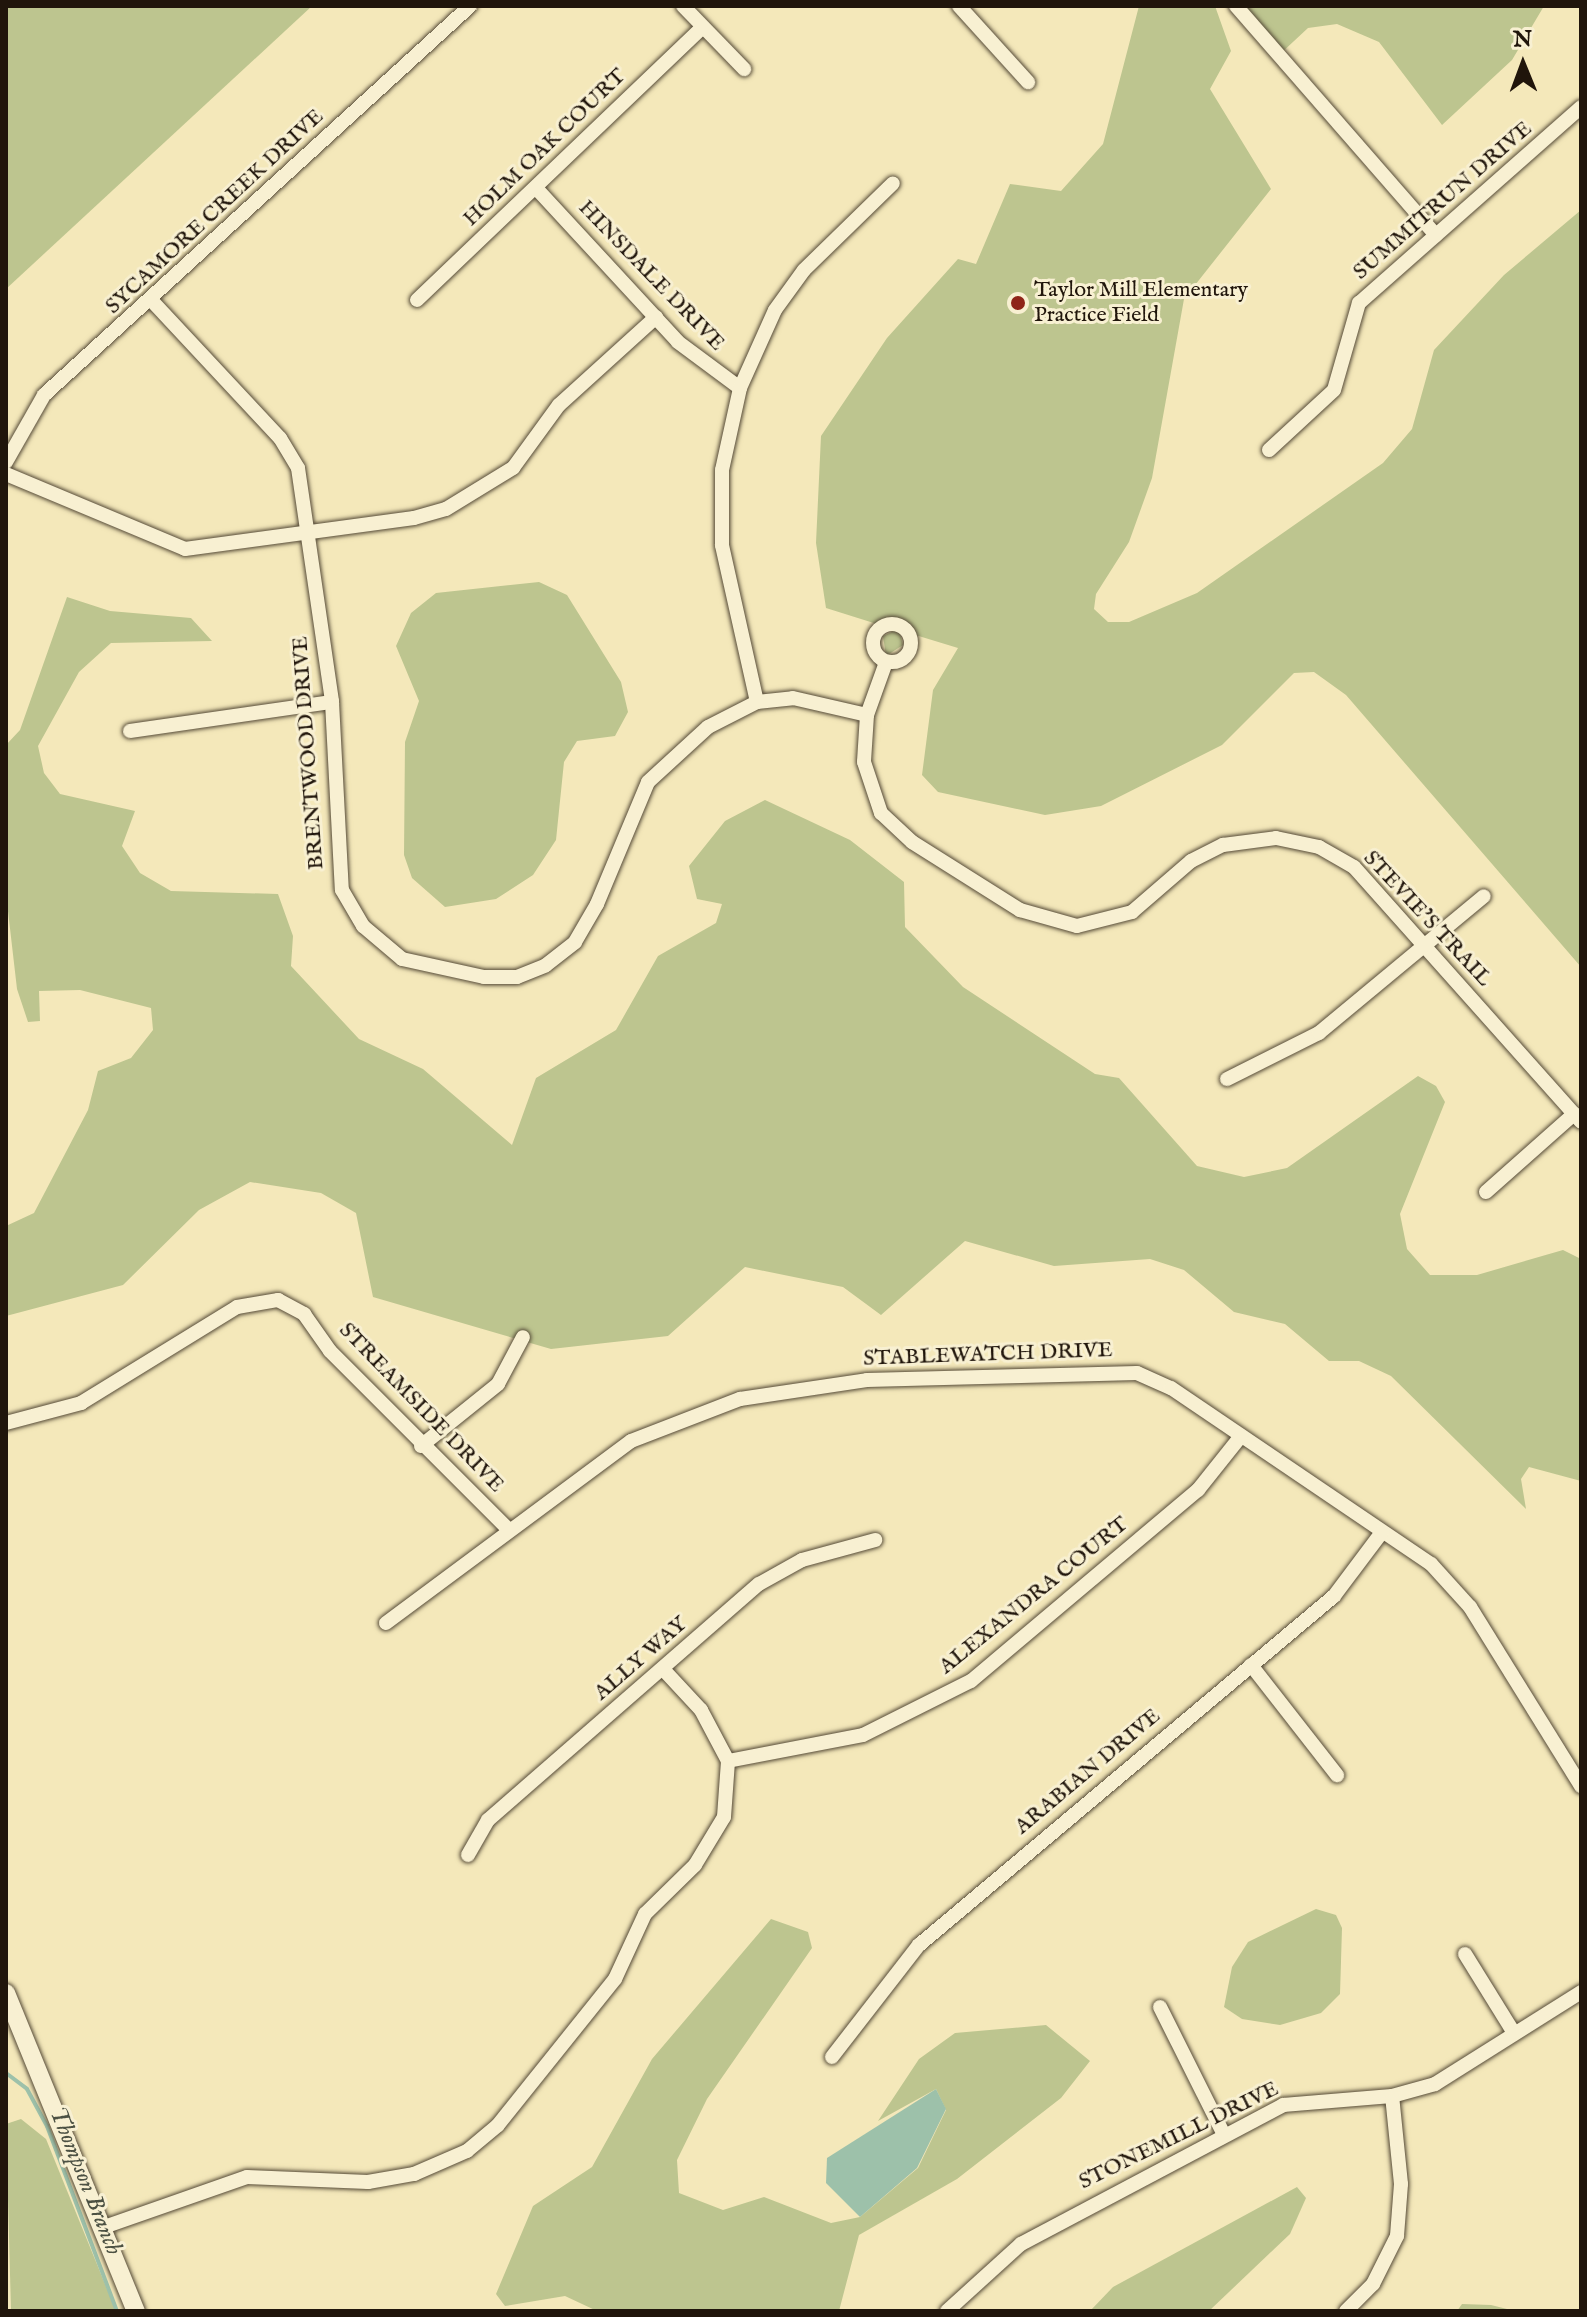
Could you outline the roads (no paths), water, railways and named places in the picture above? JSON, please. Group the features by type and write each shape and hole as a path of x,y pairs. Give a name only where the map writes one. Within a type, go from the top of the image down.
{"main road":[{"path":"6,1993 136,2311"}],"street":[{"name":"SYCAMORE CREEK DRIVE","path":"6,462 44,395 153,302 470,6"},
{"path":"683,6 744,69"},
{"path":"959,6 1028,82"},
{"path":"1236,6 1248,13 1436,235"},
{"name":"HOLM OAK COURT","path":"417,300 703,27"},
{"name":"SUMMITRUN DRIVE","path":"1269,450 1334,390 1359,303 1581,107"},
{"path":"757,702 726,578 720,510 740,388 775,310 804,270 893,183"},
{"name":"HINSDALE DRIVE","path":"536,188 699,362 740,388"},
{"name":"BRENTWOOD DRIVE","path":"153,302 292,455 310,533 332,702 342,890 363,926 402,959 484,977 517,977 575,942 648,782 708,727 757,702 819,700 867,715"},
{"path":"6,474 185,549 414,518 490,486 528,453 559,405 656,317"},
{"name":"STEVIE’S TRAIL","path":"885,665 867,715 864,762 890,824 1020,910 1077,926 1120,918 1206,852 1276,838 1319,847 1354,867 1578,1118"},
{"path":"130,731 332,702"},
{"path":"1227,1079 1319,1033 1426,948 1484,896"},
{"path":"1486,1192 1578,1118"},
{"name":"STREAMSIDE DRIVE","path":"6,1423 81,1403 237,1307 270,1299 304,1314 330,1351 421,1446 507,1528"},
{"path":"421,1446 498,1384 523,1337"},
{"name":"STABLEWATCH DRIVE","path":"386,1623 507,1528 631,1441 740,1399 867,1380 1137,1373 1241,1436 1431,1564 1470,1607 1581,1786"},
{"name":"ALEXANDRA COURT","path":"728,1761 863,1735 971,1681 1198,1490 1241,1436"},
{"name":"ARABIAN DRIVE","path":"832,2057 919,1945 1349,1583 1382,1532"},
{"name":"ALLY WAY","path":"468,1855 488,1820 776,1573 875,1540"},
{"path":"1251,1665 1337,1775"},
{"path":"104,2227 215,2183 278,2174 390,2179 436,2167 484,2139 615,1979 645,1914 713,1843 727,1805 728,1761 701,1710 663,1669"},
{"path":"1465,1954 1514,2033"},
{"name":"STONEMILL DRIVE","path":"947,2311 1021,2244 1283,2105 1392,2096 1435,2084 1581,1992"},
{"path":"1160,2007 1224,2135"},
{"path":"1346,2311 1373,2284 1397,2236 1401,2184 1392,2096"}],"waterway":[{"name":"Thompson Branch","path":"6,2073 27,2089 47,2126 117,2311"}],"place":[{"name":"Taylor Mill Elementary Practice Field","path":"1018,303"}]}
